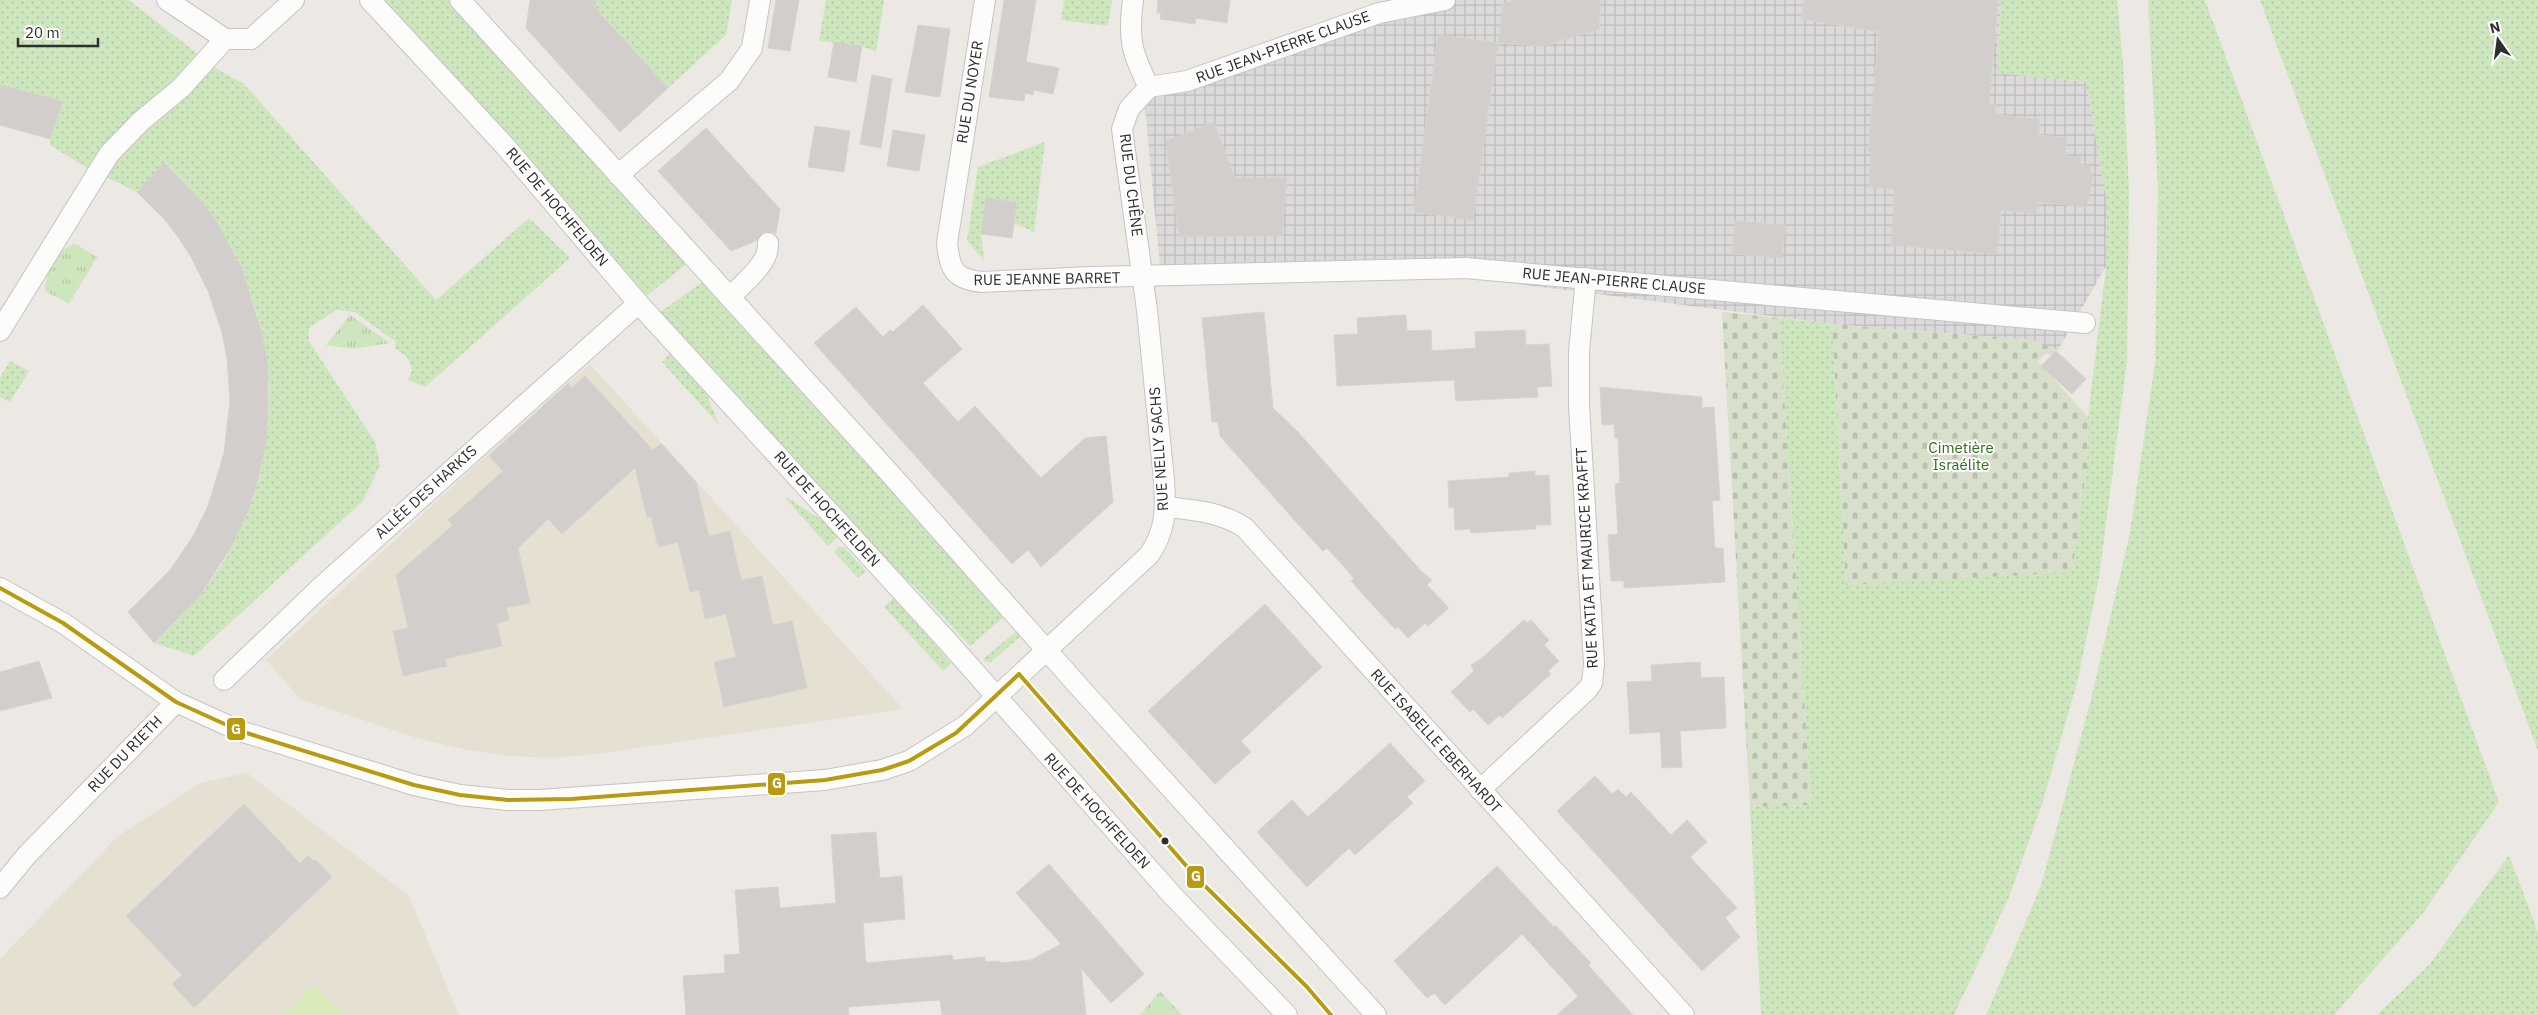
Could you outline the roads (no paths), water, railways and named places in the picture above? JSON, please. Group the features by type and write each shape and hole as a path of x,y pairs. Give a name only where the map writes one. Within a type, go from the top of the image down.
{"street":[{"path":"167,0 225,39 251,39 294,0"},
{"name":"RUE DE HOCHFELDEN","path":"370,0 505,146 638,304 895,583 1172,896 1287,1015"},
{"path":"460,0 1047,648 1090,700 1376,1015"},
{"path":"618,174 729,81 752,48 760,0"},
{"name":"RUE DU NOYER","path":"956,185 985,0"},
{"path":"1133,0 1129,33 1139,67 1149,87"},
{"name":"RUE JEAN-PIERRE CLAUSE","path":"1149,87 1186,81 1382,6 1446,0"},
{"path":"0,331 109,154 142,121 181,88 225,39"},
{"name":"RUE DU CHÊNE","path":"1142,270 1122,129 1129,110 1149,87"},
{"name":"RUE JEANNE BARRET","path":"956,185 947,243 952,269 966,281 982,282 1142,270"},
{"path":"730,298 762,264 769,248 768,243"},
{"name":"RUE JEAN-PIERRE CLAUSE","path":"1142,270 1466,268 2085,323"},
{"name":"RUE NELLY SACHS","path":"994,696 1149,555 1158,542 1163,527 1166,507 1142,270"},
{"name":"RUE KATIA ET MAURICE KRAFFT","path":"1480,790 1587,690 1592,683 1594,664 1579,386 1579,352 1586,278"},
{"name":"ALLÉE DES HARKIS","path":"224,680 321,586 632,309"},
{"name":"RUE ISABELLE EBERHARDT","path":"1166,507 1190,509 1222,516 1233,520 1245,528 1684,1015"},
{"path":"0,588 63,623 176,702 240,731 414,785 460,795 524,800 571,799 825,780 882,770 910,761 956,733 994,696"},
{"name":"RUE DU RIETH","path":"0,888 26,856 176,702"}],"park label":[{"name":"Cimetière Israélite","path":"1961,456"}]}
